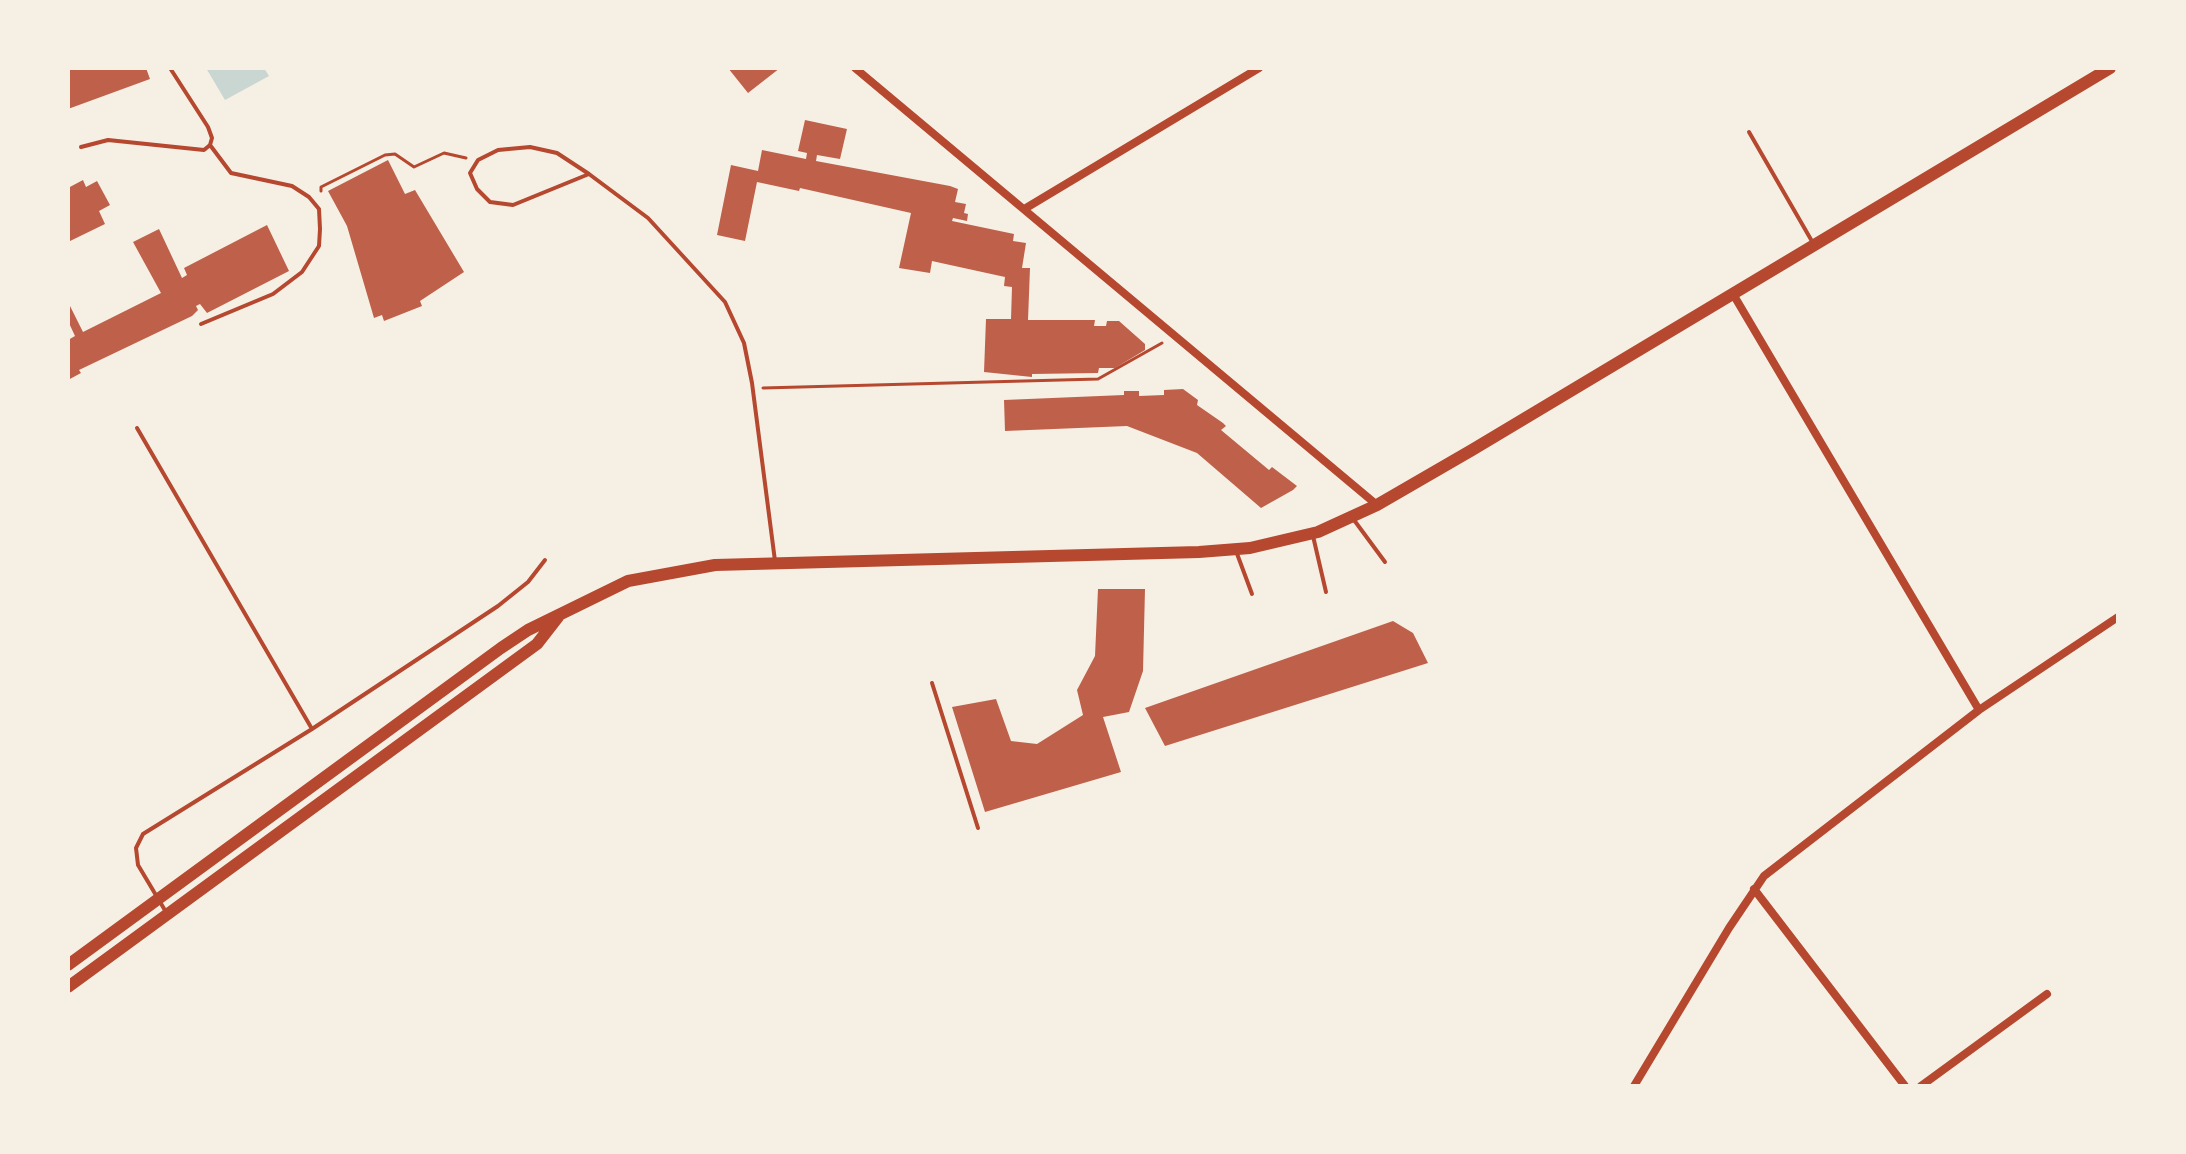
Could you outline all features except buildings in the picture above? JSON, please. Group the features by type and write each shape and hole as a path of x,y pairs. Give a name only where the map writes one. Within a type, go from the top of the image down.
{"main road":[{"path":"68,965 501,648 628,581 655,573 715,565 1236,549 1313,533 1377,505 2110,68"},
{"path":"68,987 537,644 560,615"}],"street":[{"path":"855,68 1026,208 1377,505"},
{"path":"1026,208 1259,68"},
{"path":"1733,294 1979,710"},
{"path":"1634,1086 1754,889 1790,854 1979,710 2118,617"},
{"path":"1754,889 1905,1086"},
{"path":"1921,1086 2047,994"}],"lane":[{"path":"81,147 108,140 204,150 210,145 212,138 208,127 170,68"},
{"path":"1749,132 1814,245"},
{"path":"201,324 273,294 302,272 319,246 319,209 292,186 231,173 210,145"},
{"path":"589,174 513,205 490,202 477,189 470,173 478,160 498,150 530,147 557,153 589,174 648,218 725,302 744,343 753,389 775,564"},
{"path":"137,428 312,729"},
{"path":"1352,518 1385,562"},
{"path":"1313,533 1326,592"},
{"path":"1236,549 1252,594"},
{"path":"168,914 138,865 136,848 143,834 312,729 498,606 528,582 545,560"},
{"path":"932,683 978,828"}],"path":[{"path":"319,209 321,187 385,155 395,154 414,167 444,153 478,160"},
{"path":"753,389 1098,379 1175,336"}],"shaded area":[{"path":"206,68 264,68 269,76 225,100"}]}
